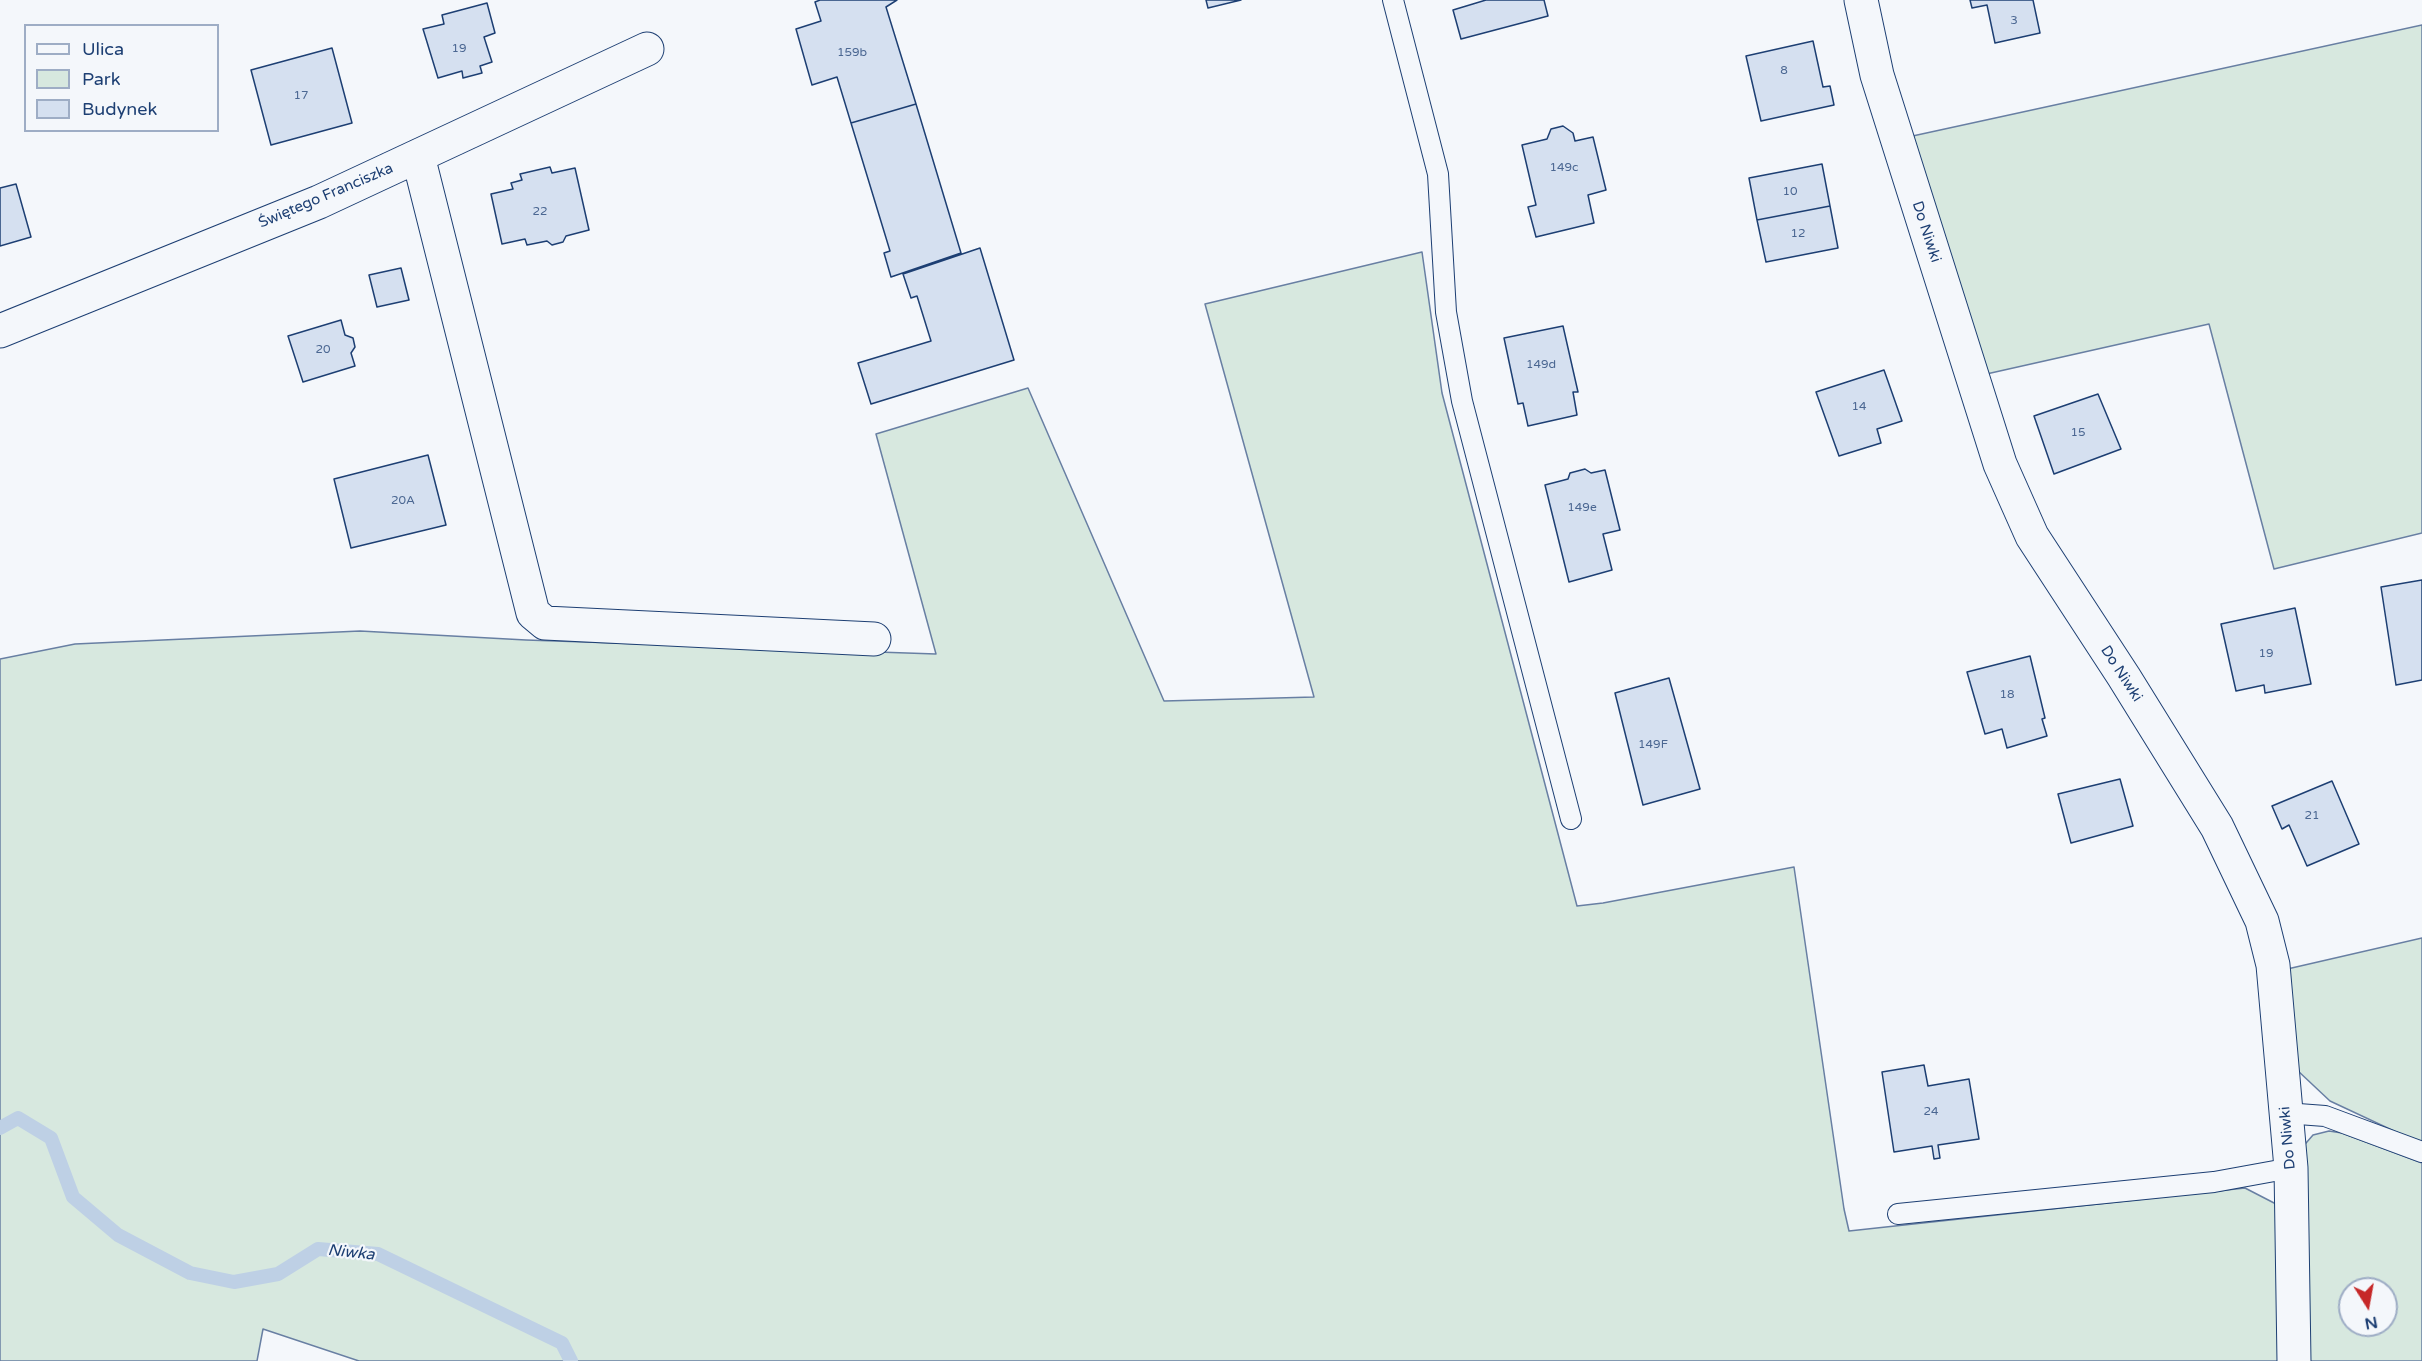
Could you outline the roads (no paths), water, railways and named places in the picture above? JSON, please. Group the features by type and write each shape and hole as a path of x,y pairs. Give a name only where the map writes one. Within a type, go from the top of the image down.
{"street":[{"name":"Do Niwki","path":"1861,0 1876,75 2000,464 2032,536 2217,826 2262,921 2273,965 2291,1168 2294,1361"},
{"name":"Świętego Franciszka","path":"0,331 319,201 647,49"},
{"path":"418,156 533,613 545,623 874,639"}],"lane":[{"path":"1393,0 1438,174 1446,312 1462,401 1571,819"},
{"path":"2285,1113 2325,1116 2359,1126 2422,1152"},
{"path":"1898,1214 2214,1182 2291,1168"}],"waterway":[{"name":"Niwka","path":"0,1128 18,1118 51,1138 73,1197 118,1235 190,1273 234,1282 278,1274 318,1249 378,1254 562,1343 571,1361"}]}
